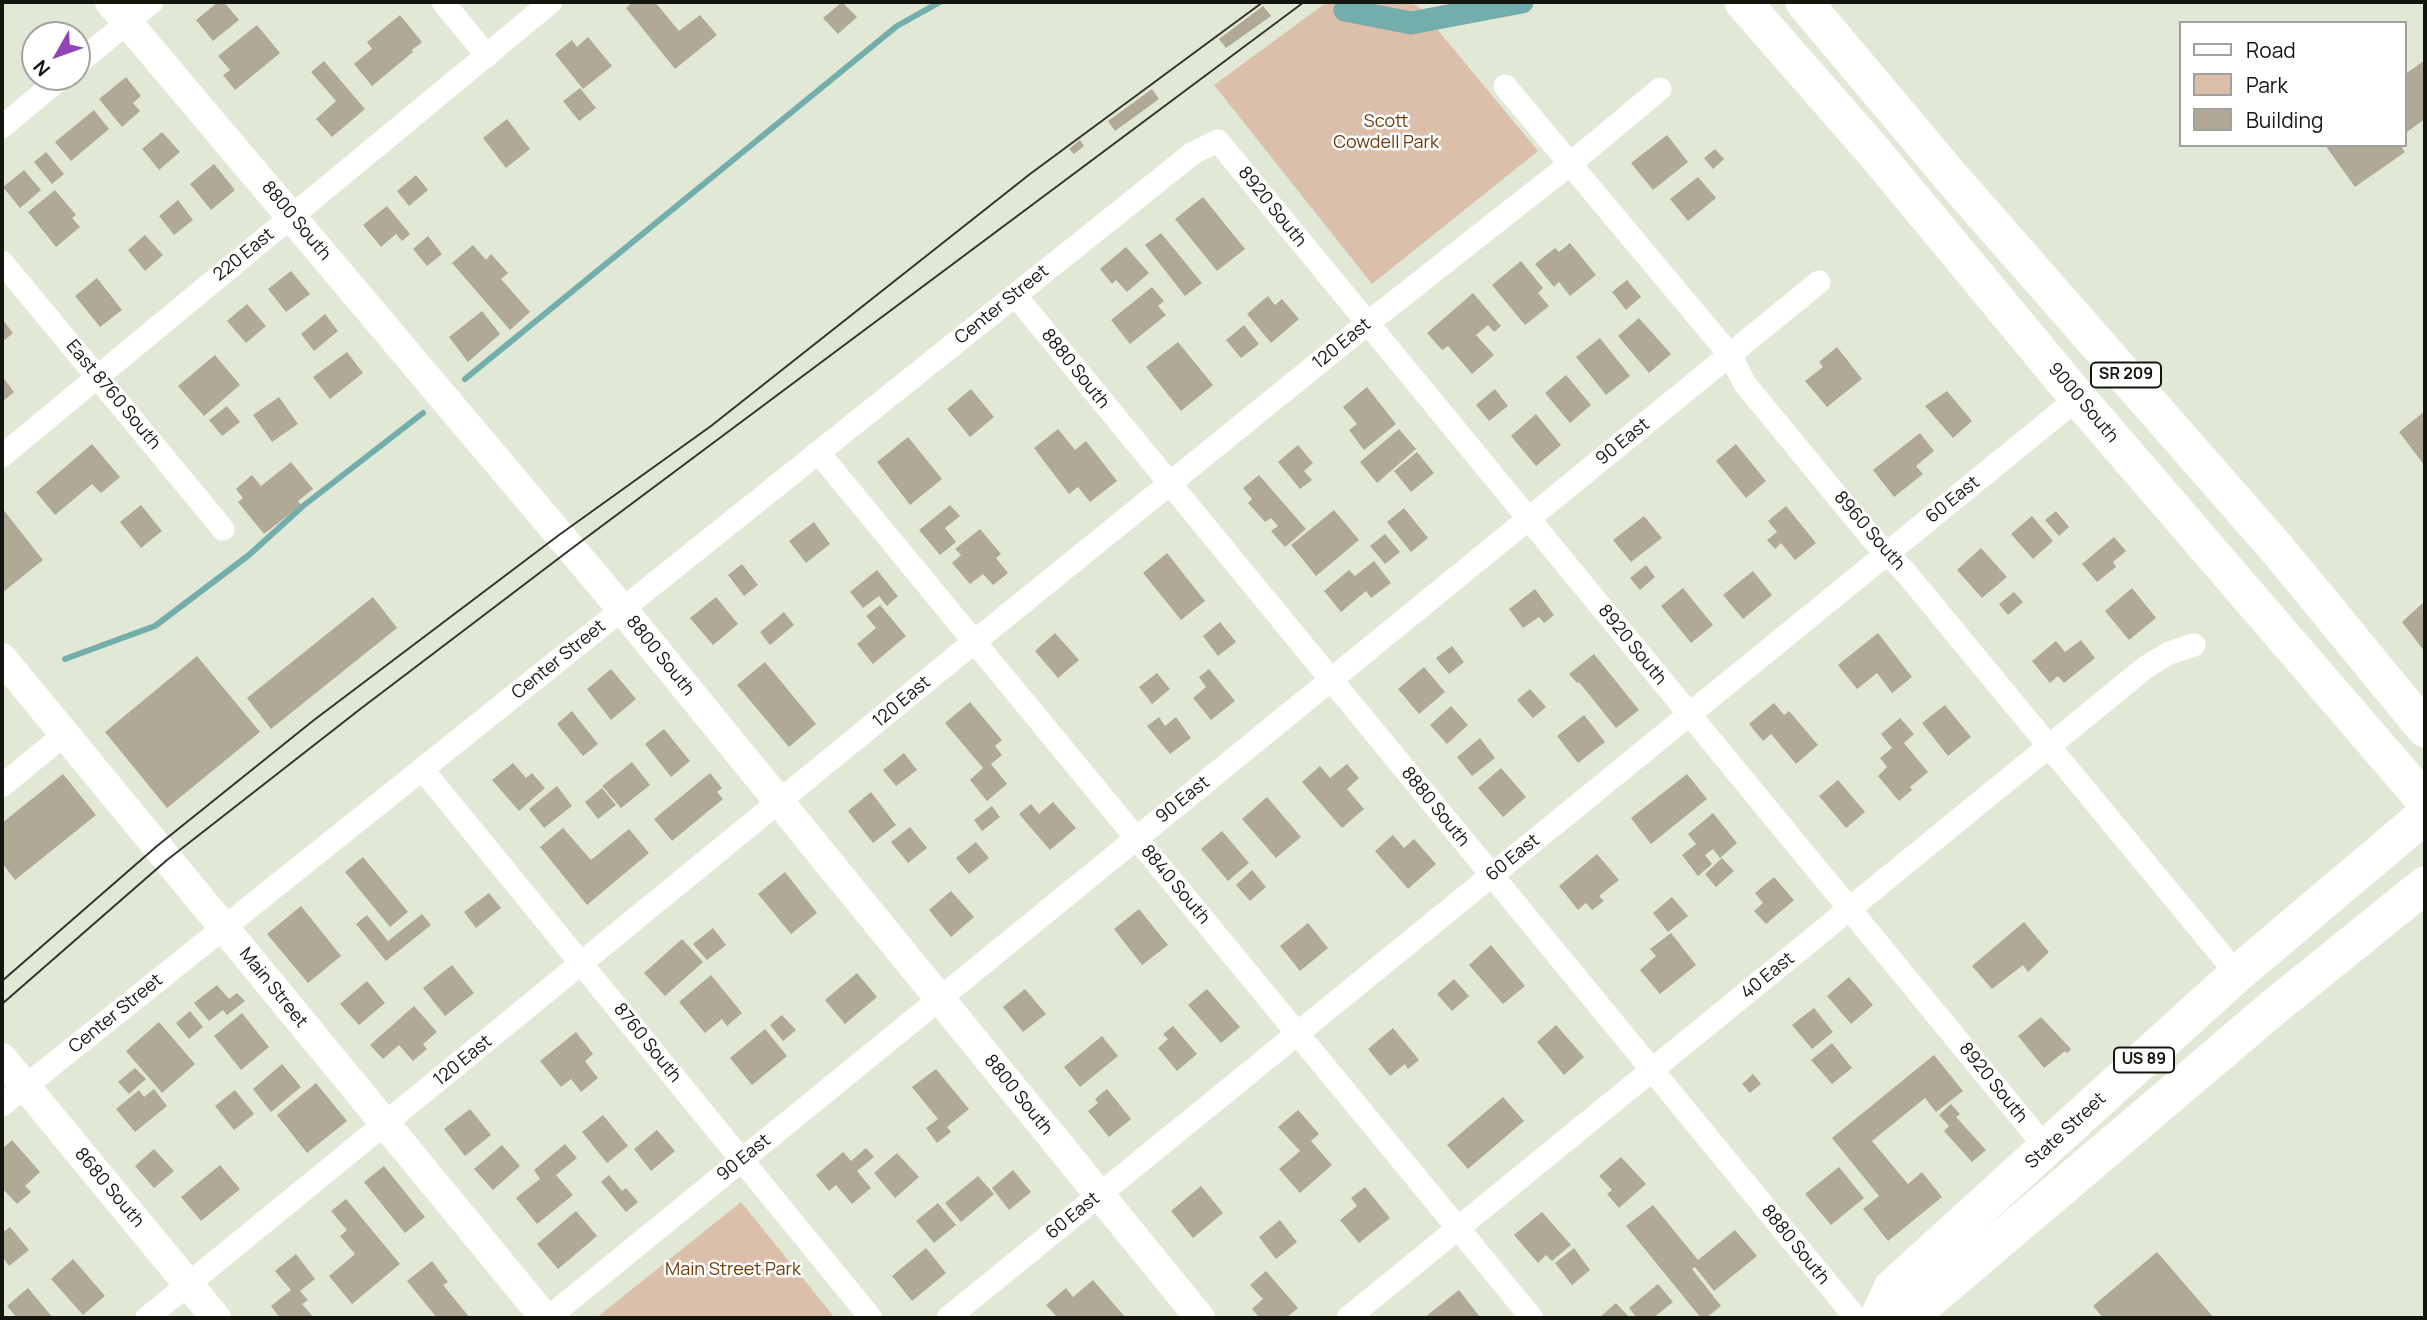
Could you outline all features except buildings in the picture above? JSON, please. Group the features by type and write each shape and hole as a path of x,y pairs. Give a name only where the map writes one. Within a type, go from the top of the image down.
{"main road":[{"name":"9000 South","path":"1743,2 1875,153 2078,398 2425,801"},
{"name":"SR 209","path":"1804,2 1951,177 2278,551 2425,729"},
{"path":"1875,153 1949,209 2020,290 2036,294 2049,287"},
{"name":"State Street","path":"1878,1318 1892,1288 2237,974 2425,815"},
{"name":"State Street","path":"1897,1318 1914,1313 2254,1024 2425,885"}],"street":[{"path":"91,47 119,12 152,2"},
{"path":"443,2 487,56"},
{"name":"220 East","path":"2,456 551,2"},
{"name":"8800 South","path":"119,12 622,609 1200,1318"},
{"name":"8960 South","path":"1505,86 1730,355 1745,384 1870,536 1888,553 2237,974"},
{"name":"120 East","path":"147,1318 975,642 1660,89"},
{"path":"2,127 45,91"},
{"name":"Center Street","path":"2,1105 1193,153 1218,141"},
{"name":"8920 South","path":"1218,141 2047,1149"},
{"name":"East 8760 South","path":"2,262 223,530"},
{"name":"90 East","path":"546,1318 1819,282"},
{"name":"8880 South","path":"1014,295 1856,1318"},
{"name":"60 East","path":"948,1318 2078,398"},
{"name":"8840 South","path":"818,452 1532,1318"},
{"name":"40 East","path":"1348,1318 2146,667 2169,653 2194,645"},
{"name":"Main Street","path":"2,658 546,1318"},
{"path":"2,786 65,734"},
{"name":"8760 South","path":"422,769 871,1318"},
{"name":"8680 South","path":"2,1058 216,1318"}],"green space":[{"name":"Scott Cowdell Park","path":"1327,2 1407,2 1418,6 1538,151 1372,284 1214,85"},
{"name":"Main Street Park","path":"741,1202 835,1318 596,1318"}],"waterway":[{"path":"465,379 897,26 940,2"},
{"path":"1345,10 1411,23 1522,2"},
{"path":"65,659 155,626 249,555 303,506 423,413"}],"tram line":[{"path":"2,981 157,846 314,720 559,535 711,426 1030,174 1263,2"},
{"path":"2,1004 167,860 359,710 1304,2"}]}
